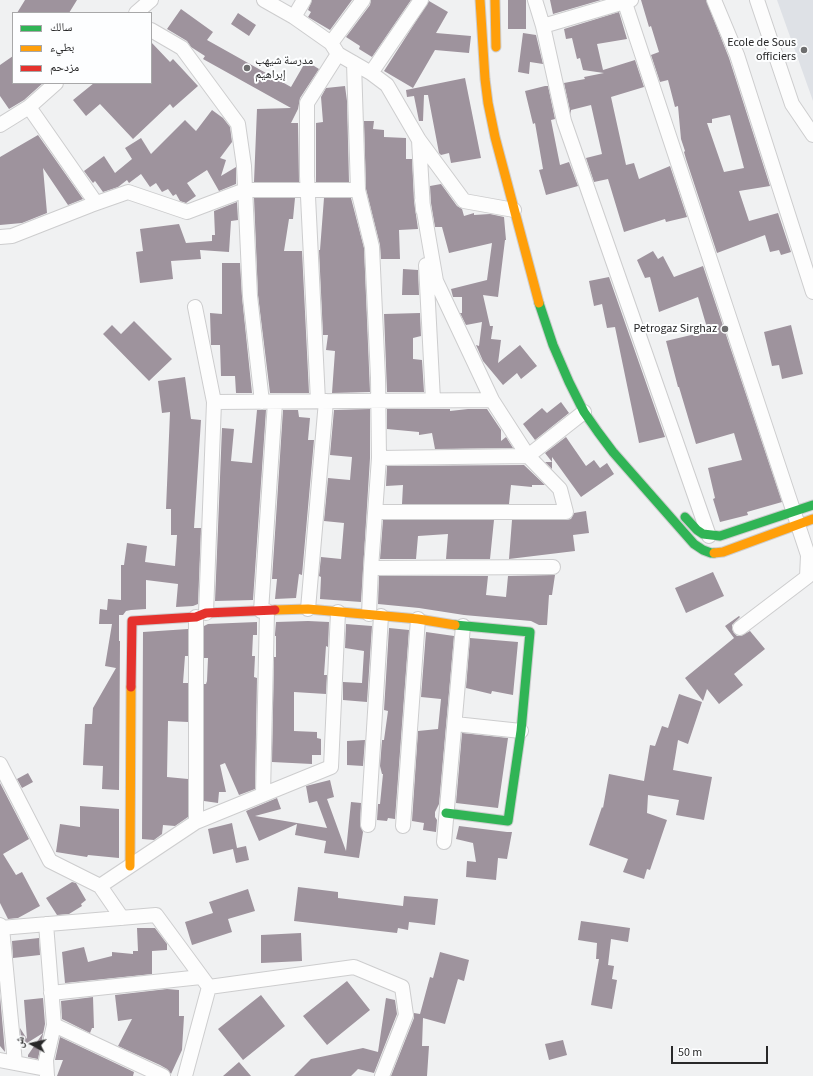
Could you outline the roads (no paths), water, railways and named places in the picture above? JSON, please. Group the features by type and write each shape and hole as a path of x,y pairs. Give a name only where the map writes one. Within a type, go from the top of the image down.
{"street":[{"path":"137,12 151,0"},
{"path":"264,0 294,17 354,63 387,85 419,140 464,201 514,210"},
{"path":"294,17 304,0"},
{"path":"308,609 322,401 308,190 307,103 363,0"},
{"path":"371,73 420,0"},
{"path":"480,0 485,79 495,137 535,290 553,345 584,412 613,452 694,544 703,550 711,553 723,552 796,518 813,505"},
{"path":"495,0 497,57"},
{"path":"535,0 543,26 564,121 709,536"},
{"path":"714,0 737,56 813,292"},
{"path":"757,0 792,104 813,135"},
{"path":"543,26 627,1 808,555 807,577 740,628"},
{"path":"152,31 182,48 238,124 246,190 250,296 269,402 264,611 264,794"},
{"path":"354,63 358,190 372,247 378,401 379,458 371,568 375,615 368,825"},
{"path":"0,125 29,107 55,84"},
{"path":"29,107 96,203"},
{"path":"419,140 433,400"},
{"path":"0,237 12,236 128,192 187,212 246,190 358,190"},
{"path":"375,512 566,512 560,489 528,456 492,400 436,281 422,200"},
{"path":"195,307 214,402 200,615 196,822"},
{"path":"214,402 492,400"},
{"path":"379,458 528,456 584,412"},
{"path":"681,513 697,530 709,536 720,536 796,518 813,519"},
{"path":"371,568 553,567"},
{"path":"130,866 132,620 308,609 418,619 463,626 530,632 521,731 508,821 446,814"},
{"path":"100,886 196,822 331,767 338,612"},
{"path":"403,826 418,619"},
{"path":"444,842 463,626"},
{"path":"455,724 521,731"},
{"path":"0,764 50,861 100,886 122,918"},
{"path":"15,1063 1,927 156,915 205,982 185,1076"},
{"path":"0,1060 47,1073 46,1060 54,1025 46,924"},
{"path":"51,993 205,982 354,967 402,987 406,1015 382,1076"},
{"path":"54,1025 163,1076"}],"place":[{"name":"Ecole de Sous officiers","path":"804,50"},
{"name":"مدرسة شيهب إبراهيم","path":"247,68"},
{"name":"Petrogaz Sirghaz","path":"725,329"}]}
